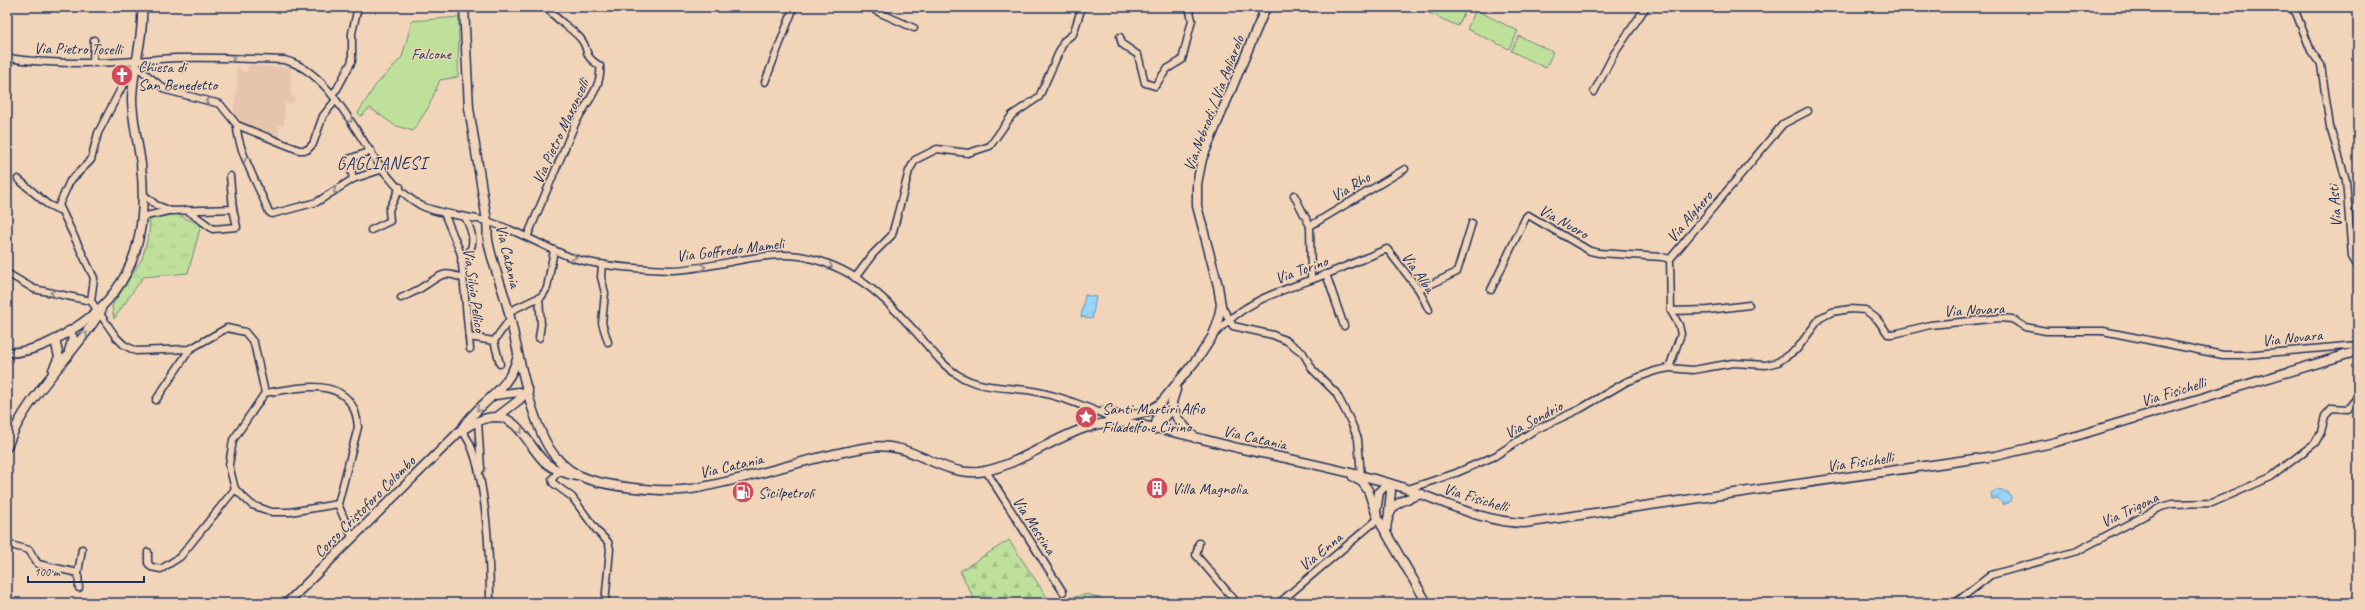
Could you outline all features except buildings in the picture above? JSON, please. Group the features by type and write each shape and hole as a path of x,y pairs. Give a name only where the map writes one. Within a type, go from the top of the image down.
{"main road":[{"path":"8,443 21,419 44,386 64,363 108,300 135,255 142,217 143,194 132,104 142,7"},
{"name":"Via Catania","path":"464,7 469,108 487,221 487,238 509,315 528,394 544,438 562,469 583,478 602,483 655,489 688,489 835,454 888,445 912,451 947,468 959,471 986,471 1090,428 1126,419 1155,429 1361,476"},
{"name":"Via Nebrodi / Via Agliarolo","path":"1221,305 1218,286 1199,219 1197,184 1202,159 1266,7"},
{"path":"1103,424 1112,418 1126,419 1146,412 1160,404 1182,379 1212,337 1221,305"},
{"path":"7,353 32,349 55,340 100,311"},
{"path":"64,363 72,344 72,335 69,331"},
{"path":"44,386 59,357 55,340"},
{"name":"Via Fisichelli","path":"1361,476 1408,489 1502,522 1524,523 1996,456 2056,442 2358,351"},
{"path":"461,430 468,419 494,395 510,377 518,356"},
{"path":"1155,429 1168,414 1171,403 1182,379"},
{"path":"494,395 508,392 528,394"},
{"path":"497,417 528,394"},
{"path":"1171,403 1177,418 1195,438"},
{"path":"1155,429 1160,404"},
{"path":"461,430 478,421 497,417 506,419 514,424 546,463 562,469"},
{"name":"Corso Cristoforo Colombo","path":"287,603 461,430"},
{"path":"1344,471 1362,482 1368,490 1377,516 1427,603"},
{"path":"1377,516 1379,492 1388,483 1391,491 1386,533"},
{"path":"1389,512 1395,504 1422,494"}],"street":[{"path":"332,94 337,89 352,61 352,34 358,7"},
{"name":"Via Pietro Maroncelli","path":"527,237 576,122 595,90 601,71 600,66 586,55 581,39 557,19 547,7"},
{"path":"765,82 794,7"},
{"path":"873,7 876,11 914,28"},
{"path":"855,278 874,254 892,235 909,171 916,160 933,150 968,153 990,146 1012,115 1039,97 1064,41 1073,34 1082,7"},
{"path":"1120,37 1122,44 1138,55 1145,83 1155,86 1167,69 1182,60 1192,20 1188,7"},
{"path":"1594,92 1614,54 1646,7"},
{"name":"Via Asti","path":"2290,7 2296,13 2311,51 2321,65 2330,127 2346,180 2352,257 2358,268"},
{"path":"93,62 94,40"},
{"name":"Via Pietro Toselli","path":"7,58 137,65 159,59 284,60 298,63 311,72 332,94 335,101 383,169 400,187 421,205 444,213 487,221"},
{"path":"137,65 166,90 220,104 237,125 297,149 307,150 313,144 319,122 335,101"},
{"path":"59,210 67,185 93,156 98,133 126,79 134,77"},
{"name":"Via Alghero","path":"1669,368 1681,334 1679,325 1671,311 1670,259 1783,124 1808,111"},
{"path":"237,125 237,133 244,153 269,212 272,214 317,202 353,179 383,169"},
{"path":"353,179 349,159 371,151"},
{"name":"Via Rho","path":"1310,226 1404,169"},
{"path":"187,210 213,228 238,227 233,209 230,176"},
{"path":"18,179 47,204 59,210 82,250 94,278 91,301"},
{"path":"371,230 390,221 389,210 400,187"},
{"path":"143,194 156,205 171,211"},
{"path":"1294,195 1310,226 1311,279"},
{"path":"142,217 171,211 233,209"},
{"name":"Via Silvio Pellico","path":"444,213 461,254 462,278 470,349"},
{"name":"Via Nuoro","path":"1491,290 1526,216 1594,252 1662,256 1670,259"},
{"path":"461,261 471,248 473,232 465,217"},
{"name":"Via Goffredo Mameli","path":"487,221 572,257 602,264 670,270 788,254 810,258 855,278 884,297 940,360 959,376 982,384 1034,391 1080,405 1091,410"},
{"path":"1419,290 1457,272 1472,223"},
{"name":"Via Alba","path":"1387,249 1419,290 1429,310"},
{"name":"Via Torino","path":"1212,337 1228,319 1274,292 1326,274 1387,249"},
{"path":"500,364 494,341 509,315 539,298 547,288 554,250"},
{"path":"602,264 601,277 605,293 602,324 608,342"},
{"path":"7,273 34,289 91,301 100,311 116,337 131,350 144,352 190,349 227,328 245,332 254,342 265,393 233,440 229,465 235,489 252,505 272,512 290,512 338,504"},
{"path":"401,298 425,286 440,275 451,274 462,278"},
{"path":"1326,274 1344,326"},
{"path":"7,281 14,277"},
{"path":"539,298 541,324 539,338"},
{"path":"1221,305 1228,319 1234,326 1287,341 1303,353 1313,370 1336,393 1358,439 1361,476"},
{"path":"1671,311 1708,310 1749,305"},
{"name":"Via Novara","path":"1669,368 1688,370 1733,363 1772,364 1796,349 1820,318 1832,312 1850,309 1864,310 1877,319 1888,334 1894,334 1930,325 2000,318 2012,319 2025,326 2046,331 2102,332 2223,355 2245,356 2358,345"},
{"path":"469,337 494,341"},
{"path":"156,400 190,349"},
{"name":"Via Sondrio","path":"1408,489 1456,473 1483,461 1533,431 1580,409 1626,382 1655,371 1669,368"},
{"path":"265,393 306,388 330,388 340,392 353,406 357,415 358,427 338,504 352,537"},
{"name":"Via Trigona","path":"1955,603 1991,575 2077,551 2161,507 2172,504 2212,503 2271,477 2315,443 2321,432 2325,416 2332,408 2348,409 2358,396"},
{"path":"1091,410 1126,419"},
{"path":"1091,410 1112,418"},
{"path":"1091,410 1103,424"},
{"path":"1090,428 1093,419 1091,410"},
{"path":"478,421 481,485 490,572 490,603"},
{"path":"461,430 466,435 476,455 481,485"},
{"path":"562,469 552,479 553,483 572,497 598,532 608,542 610,549 605,603"},
{"name":"Via Messina","path":"986,471 1063,592"},
{"path":"148,552 148,563 151,567 161,569 180,557 235,489"},
{"name":"Via Enna","path":"1279,603 1377,516"},
{"path":"7,544 29,550 38,564 78,573"},
{"path":"1199,544 1196,555 1237,603"},
{"path":"79,588 78,573 82,549"}],"shaded area":[{"path":"249,65 291,68 291,96 296,97 293,104 285,103 284,125 279,125 278,140 248,127 233,115 237,84 236,67 239,67 242,72 247,71"}],"green space":[{"path":"1424,7 1467,7 1458,26 1422,10"},
{"path":"1476,10 1518,31 1509,49 1467,29"},
{"name":"Falcone","path":"459,17 458,77 440,80 428,108 413,131 394,125 370,108 361,116 358,113 375,86 402,57 412,21"},
{"path":"1519,36 1553,52 1546,68 1511,51"},
{"path":"176,214 201,225 188,273 143,277 114,319 112,306 142,259 149,234 150,219"},
{"path":"1009,540 1050,602 1088,594 1110,603 976,603 960,571"}],"water":[{"path":"1085,295 1096,297 1092,319 1081,317"},
{"path":"1996,490 2008,492 2011,498 2010,502 2003,505 1998,498 1992,499 1991,493"}],"place":[{"name":"Chiesa di San Benedetto","path":"122,75"},
{"name":"Santi Martiri Alfio Filadelfo e Cirino","path":"1086,417"},
{"name":"Villa Magnolia","path":"1157,488"},
{"name":"Sicilpetroli","path":"743,492"}],"district":[{"name":"GAGLIANESI","path":"382,163"}]}
